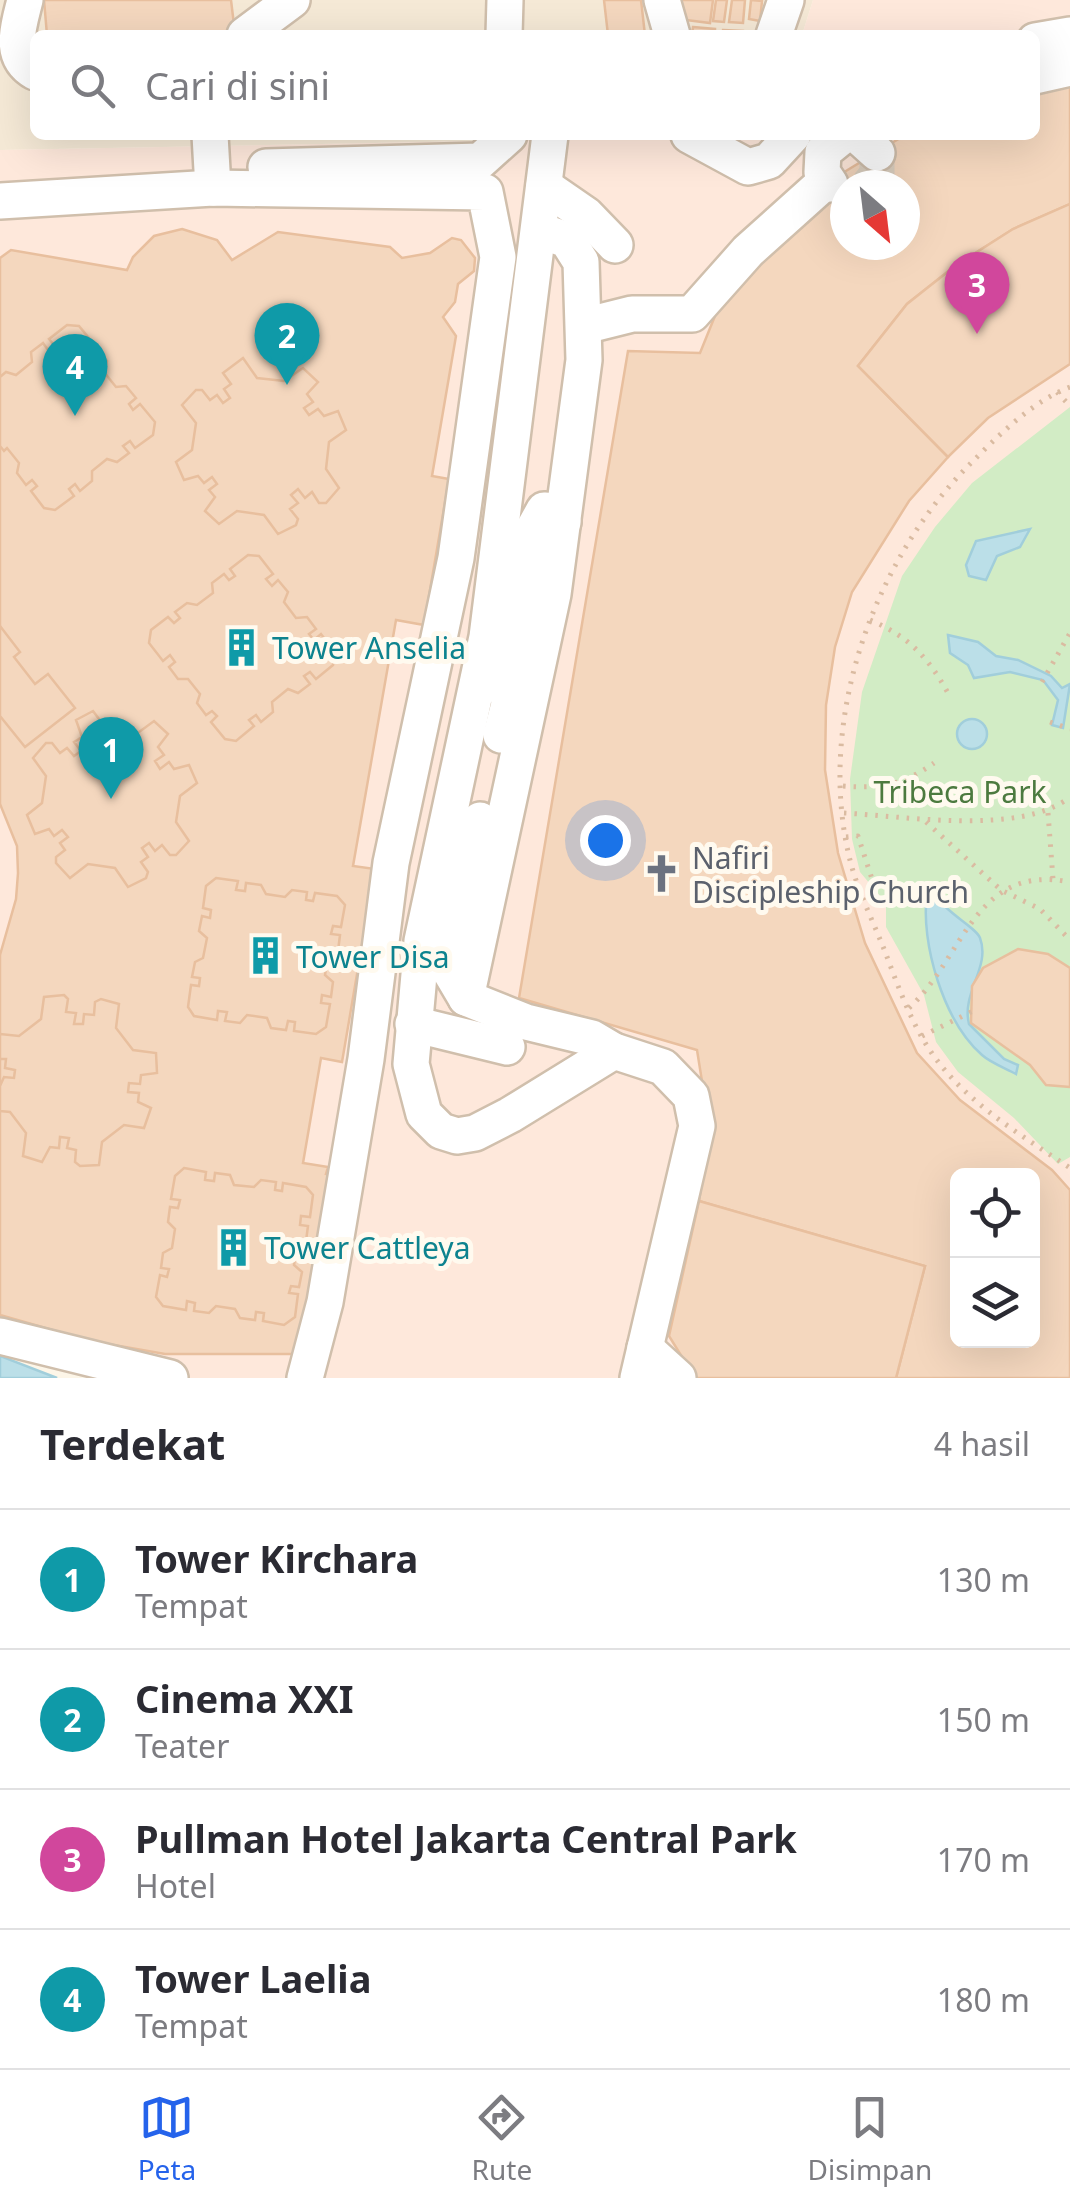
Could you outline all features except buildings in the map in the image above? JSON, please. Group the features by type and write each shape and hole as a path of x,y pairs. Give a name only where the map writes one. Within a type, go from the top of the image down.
{"street":[{"path":"25,0 15,42 30,69"},
{"path":"253,30 292,0"},
{"path":"504,30 505,0"},
{"path":"662,0 671,30"},
{"path":"776,30 786,0"},
{"path":"1040,40 1070,36"},
{"path":"1040,75 1070,68"},
{"path":"424,164 462,148 471,140"},
{"path":"0,180 212,164 480,161 503,140"},
{"path":"549,140 487,638 422,941 411,1064 424,1114 440,1131 457,1136 475,1134 614,1051"},
{"path":"699,140 748,167 769,161 788,140"},
{"path":"584,326 632,314 692,314 748,251 828,182 823,152 868,141"},
{"path":"0,201 212,164 485,192 498,257 456,558 391,863 366,1059 325,1302 304,1378"},
{"path":"544,186 586,215 614,245"},
{"path":"541,231 566,240 576,250 581,262 584,326 563,522 520,692 466,998 526,1022 592,1038 614,1051 663,1067 691,1096 696,1113 641,1363 678,1378"},
{"path":"414,1024 506,1047"},
{"path":"0,1336 153,1367"}],"path":[{"path":"1070,386 986,448 927,511 905,544 870,620 842,734 849,858 922,1036 956,1083 1070,1168"},
{"path":"1057,392 1070,406"},
{"path":"870,620 898,632 920,649 948,693"},
{"path":"1042,682 1070,633"},
{"path":"1051,722 1068,729"},
{"path":"843,786 881,789 910,780 934,763"},
{"path":"844,813 924,820 1048,811 1070,797"},
{"path":"1048,811 1053,879"},
{"path":"924,820 1001,890 1040,909 1070,940"},
{"path":"846,837 858,836 873,882"},
{"path":"908,1008 935,982 969,922 1001,890 1053,879 1070,882"},
{"path":"922,1036 972,1011"},
{"path":"1063,1164 1070,1153"}],"shaded area":[{"path":"0,0 813,0 804,30 30,30 30,140 481,140 0,150"},
{"path":"813,0 1070,0 1070,1378 126,1378 0,1346 0,150 480,140 1040,140 1040,30 804,30"}],"green space":[{"name":"Tribeca Park","path":"1070,407 1070,1157 1058,1164 1014,1118 958,1072 936,1042 924,995 886,927 886,903 860,872 852,839 850,779 862,692 902,576 935,527 972,483"}],"water":[{"path":"1030,529 1020,547 997,556 986,580 969,576 966,565 976,541"},
{"path":"948,635 978,642 996,656 1018,660 1051,676 1062,688 1070,684 1063,728 1052,725 1058,700 1043,680 1010,672 974,678 968,665 950,653"},
{"path":"972,719 986,728 987,734 978,748 972,749 958,740 957,734 966,720"},
{"path":"927,894 934,894 980,938 982,959 969,1002 969,1024 1004,1059 1018,1065 1016,1074 982,1055 956,1023 931,958"},
{"path":"0,1356 57,1378 0,1378"}],"tunnel":[{"path":"877,153 877,170"}],"place":[{"name":"Pullman Hotel Jakarta Central Park","path":"977,334"},
{"name":"Cinema XXI","path":"287,385"},
{"name":"Tower Laelia","path":"75,416"},
{"name":"Tower Anselia","path":"242,647"},
{"name":"Tower Kirchara","path":"111,799"},
{"name":"Nafiri Discipleship Church","path":"662,874"},
{"name":"Tower Disa","path":"266,956"},
{"name":"Tower Cattleya","path":"234,1247"}]}
